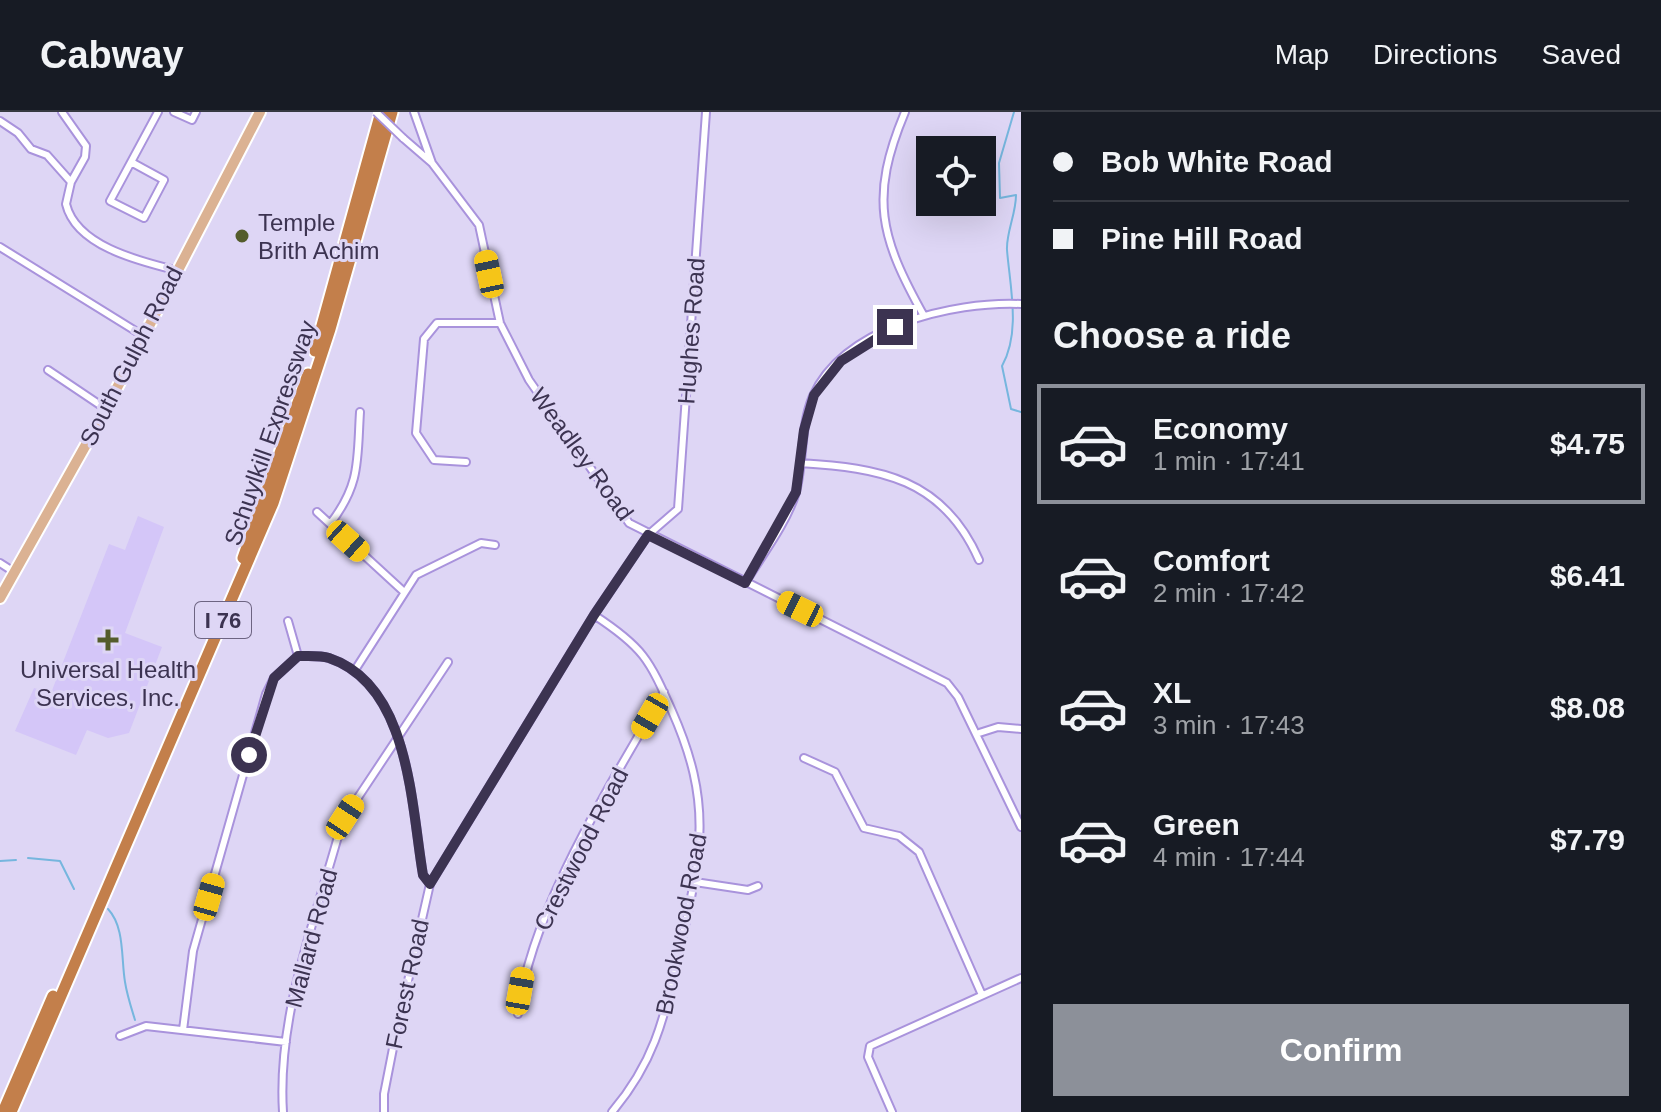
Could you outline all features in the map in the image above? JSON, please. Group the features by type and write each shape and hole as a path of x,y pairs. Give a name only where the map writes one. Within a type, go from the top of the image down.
{"highway":[{"name":"Schuylkill Expressway","path":"3,1112 242,563 314,356 379,112"},
{"name":"Schuylkill Expressway","path":"11,1112 278,491 330,329 392,112"}],"main road":[{"name":"South Gulph Road","path":"0,598 106,409 175,270 246,144 260,112"}],"street":[{"path":"62,112 86,146 85,157 71,182 66,204 77,226 135,260 175,270"},
{"path":"131,162 164,180 144,218 110,201 131,162 158,112"},
{"path":"174,112 192,120 196,112"},
{"name":"Weadley Road","path":"379,112 432,163 479,225 500,323 529,380 629,523 939,678 958,697 1021,827"},
{"path":"414,112 432,163"},
{"name":"Hughes Road","path":"648,535 674,515 680,501 706,112"},
{"path":"905,112 884,170 884,220 902,276 924,316"},
{"path":"0,121 18,133 31,149 47,155 71,182"},
{"path":"0,247 142,335"},
{"path":"745,583 791,503 810,407 824,380 865,343 924,316 952,307 1021,304"},
{"path":"466,462 434,460 416,433 424,339 437,323 500,323"},
{"path":"48,370 106,409"},
{"path":"330,524 348,500 354,485 360,412"},
{"path":"800,463 860,466 887,473 914,486 950,515 969,538 979,560"},
{"path":"317,512 403,591"},
{"name":"Forest Road","path":"384,1112 395,1038 430,884 594,615 648,535"},
{"path":"355,670 416,575 481,543 495,545"},
{"path":"0,563 14,572"},
{"name":"Brookwood Road","path":"594,615 640,649 652,664 693,761 699,789 701,825 695,882 664,1017 649,1061 612,1112"},
{"path":"288,621 298,656"},
{"path":"183,1030 193,951 266,694 274,678 298,656 327,657 355,670 383,703 399,734 423,875 430,884"},
{"name":"Mallard Road","path":"283,1112 286,1042 295,988 339,833 345,817 448,662"},
{"name":"Crestwood Road","path":"518,1014 525,968 543,921 608,789 664,692"},
{"path":"976,734 998,727 1021,729"},
{"path":"804,758 835,772 864,828 899,836 919,852 982,995"},
{"path":"695,882 748,890 758,886"},
{"path":"892,1112 868,1057 873,1043 1021,978"},
{"path":"120,1036 141,1026 286,1042"}],"shaded area":[{"name":"Universal Health Services, Inc.","path":"138,516 164,527 125,633 162,647 129,733 108,738 87,730 76,755 15,731 34,688 51,693 109,544 125,550"}],"waterway":[{"path":"1014,112 999,163 1000,198 1016,195 1007,244 1013,324 1008,353 1002,366 1011,409 1021,412"},
{"path":"28,858 60,861 74,889"},
{"path":"0,861 16,860"},
{"path":"108,909 120,934 126,987 135,1020"}],"place":[{"name":"Temple Brith Achim","path":"242,236"},
{"name":"Universal Health Services, Inc.","path":"108,640"}],"route":[{"path":"249,755 266,694 274,678 298,656 327,657 355,670 383,703 399,734 423,875 430,884 594,615 648,535 745,583 796,492 804,430 814,395 841,361 865,343 895,327"}]}
